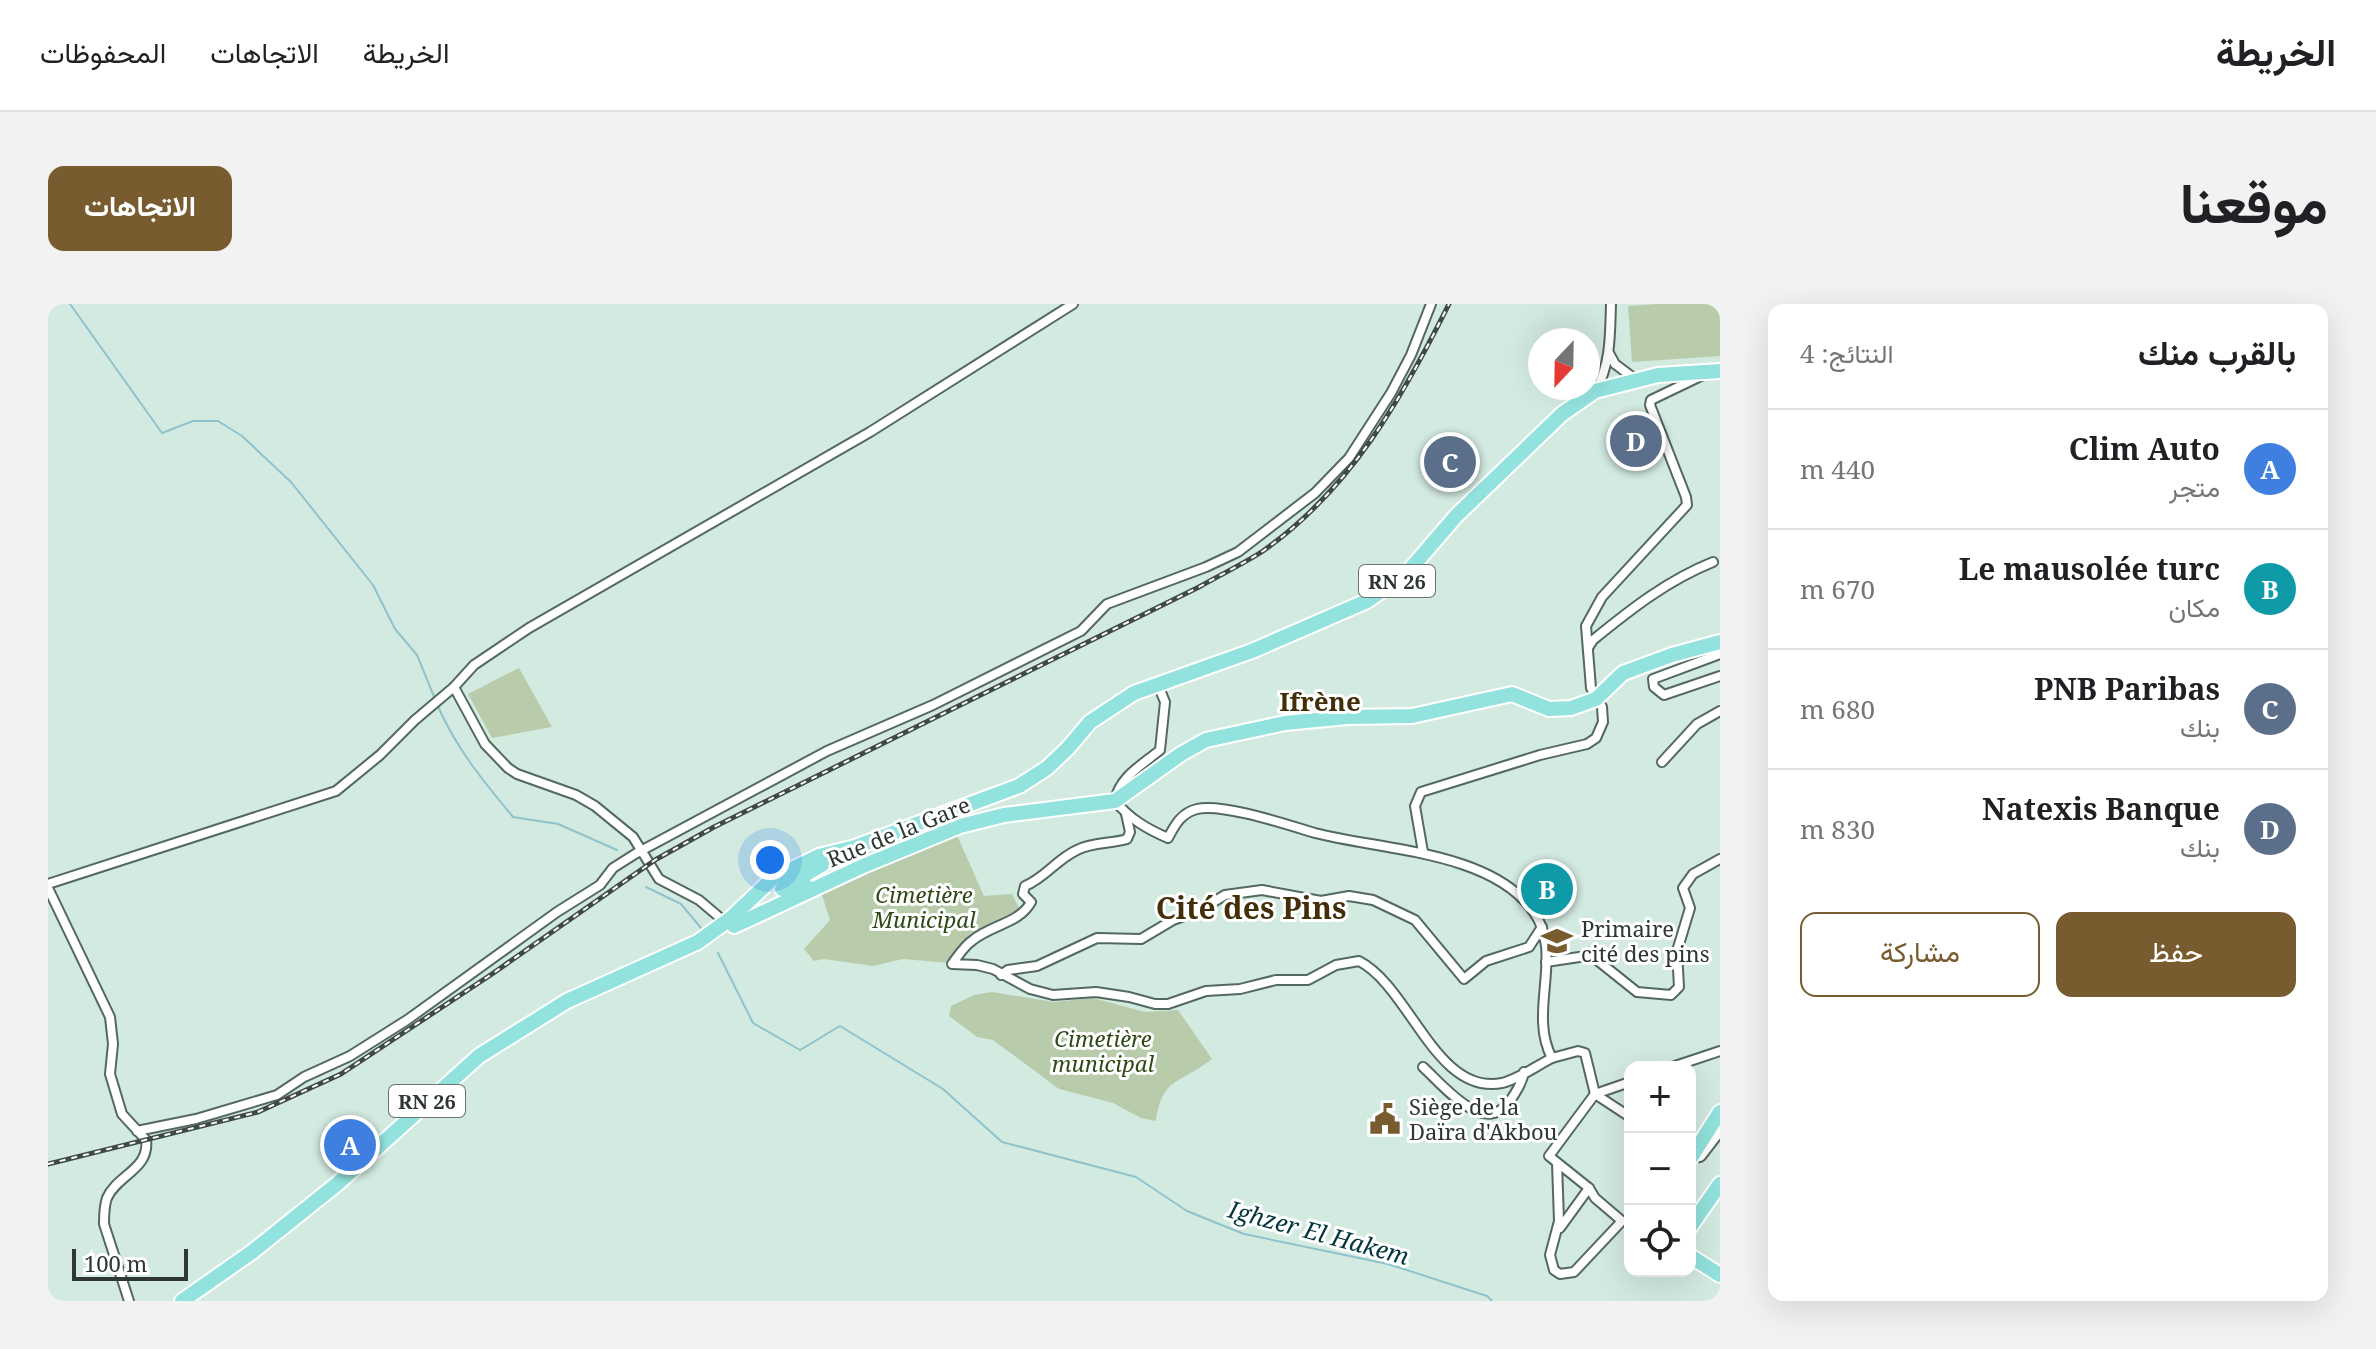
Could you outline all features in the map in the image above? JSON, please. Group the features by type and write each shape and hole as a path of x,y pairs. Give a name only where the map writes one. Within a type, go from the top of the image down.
{"main road":[{"name":"RN 26","path":"1600,390 1658,375 1714,372"},
{"name":"RN 26","path":"197,1301 348,1186 471,1074 542,1024 701,945 776,885 855,847 1019,786 1047,768 1090,722 1134,693 1342,614 1388,588 1407,573 1456,516 1562,414 1582,400"},
{"name":"Rue de la Gare","path":"769,904 960,826 1115,801 1206,740 1285,723 1332,718 1412,716 1512,694 1549,709 1571,708 1596,699 1623,673 1720,642"},
{"path":"776,885 802,887 863,866"},
{"path":"776,885 797,895"},
{"path":"725,926 769,904 776,885"},
{"name":"RN 26","path":"182,1301 252,1252 337,1184 457,1074 510,1034 597,986 701,945"},
{"path":"1696,1149 1720,1112"},
{"path":"1696,1218 1720,1184"},
{"path":"1696,1260 1720,1275"}],"street":[{"path":"129,1301 104,1224 104,1211 107,1198 115,1186 140,1163 146,1153 146,1140 122,1114 110,1074 113,1044 110,1017 48,886 336,791 454,687 474,665 529,628 870,432 1073,304"},
{"path":"137,1131 196,1119 277,1095 304,1077 350,1056 407,1020 557,912 600,885 613,868 643,851 827,751 933,705 1081,631 1107,604 1228,558 1259,538 1315,493 1365,437 1411,355 1431,304"},
{"path":"1600,382 1609,352 1611,304"},
{"path":"1609,352 1615,364 1636,380"},
{"path":"1423,852 1415,806 1421,792 1540,755 1587,744 1596,738 1603,722 1602,707 1591,688 1586,626 1602,597 1687,505 1650,405 1651,400 1714,372"},
{"path":"1587,648 1641,601 1688,572 1713,562"},
{"path":"1720,654 1653,679 1654,687 1664,695 1720,676"},
{"path":"1158,685 1165,702 1160,750 1123,780 1117,789 1115,801 1126,814 1149,830 1168,838 1179,819 1196,809 1209,808 1273,820 1319,834 1423,852 1505,883 1533,910 1543,927 1546,962 1542,1022 1546,1047 1552,1058"},
{"path":"454,687 485,744 508,768 576,795 595,806 619,824 643,851 659,879 699,900 725,926"},
{"path":"1662,762 1697,724 1720,711"},
{"path":"1126,814 1130,832 1127,839 1110,845 1090,845 1063,858 1025,886 1023,894 1031,902 1027,909 972,940 952,964 977,965 1030,989 1053,995 1096,992 1168,1004 1206,991 1240,989 1276,980 1308,980 1336,965 1359,961 1381,976 1455,1072 1487,1084 1501,1083 1552,1058 1578,1051 1585,1053 1595,1094 1624,1113"},
{"path":"1546,962 1586,956 1597,960 1637,992 1671,995 1679,987 1677,951 1690,908 1683,888 1693,874 1720,859"},
{"path":"1001,975 1008,970 1037,966 1097,938 1141,939 1225,895 1239,892 1262,890 1321,901 1349,896 1373,900 1415,920 1464,979 1486,961 1529,947 1543,927"},
{"path":"1690,1061 1720,1051"},
{"path":"1423,1067 1462,1103 1480,1112 1494,1114 1505,1107 1523,1080 1524,1072"},
{"path":"1557,1163 1559,1221 1550,1255 1552,1266 1560,1274 1567,1275 1574,1272 1622,1221 1595,1198 1589,1188 1549,1156 1595,1094 1624,1084"},
{"path":"1696,1157 1705,1151 1720,1130"},
{"path":"1557,1232 1589,1188"}],"green space":[{"path":"1720,304 1720,356 1632,362 1628,306"},
{"path":"519,668 552,727 492,738 468,694"},
{"name":"Cimetière Municipal","path":"956,833 984,896 1012,894 1020,910 993,925 949,963 903,959 873,966 824,959 814,961 804,949 830,920 821,892"},
{"name":"Cimetière municipal","path":"992,992 1054,1002 1093,998 1145,1012 1178,1010 1212,1059 1168,1089 1156,1121 1141,1118 1113,1103 1059,1089 993,1040 977,1037 949,1016 951,1006 974,995"}],"waterway":[{"name":"Ighzer El Hakem","path":"70,304 162,433 193,421 218,421 242,436 291,482 373,585 395,629 417,655 435,699"},
{"name":"Ighzer El Hakem","path":"437,704 461,749 513,817 558,824 617,850"},
{"name":"Ighzer El Hakem","path":"646,887 681,904 701,928"},
{"name":"Ighzer El Hakem","path":"718,953 753,1023 800,1050 840,1026 943,1089 1002,1142 1136,1177 1187,1211 1244,1234 1388,1264 1487,1296 1492,1301"}],"railway":[{"path":"48,1164 258,1112 341,1074 492,974 655,860 714,827 1199,587 1255,556 1294,526 1348,470 1393,407 1449,304"}],"place":[{"name":"Natexis Banque","path":"1636,441"},
{"name":"PNB Paribas","path":"1450,462"},
{"name":"Le mausolée turc","path":"1547,889"},
{"name":"Primaire cité des pins","path":"1557,941"},
{"name":"Siège de la Daïra d'Akbou","path":"1385,1119"},
{"name":"Clim Auto","path":"350,1145"}],"district":[{"name":"Ifrène","path":"1320,701"},
{"name":"Cité des Pins","path":"1251,907"}]}
